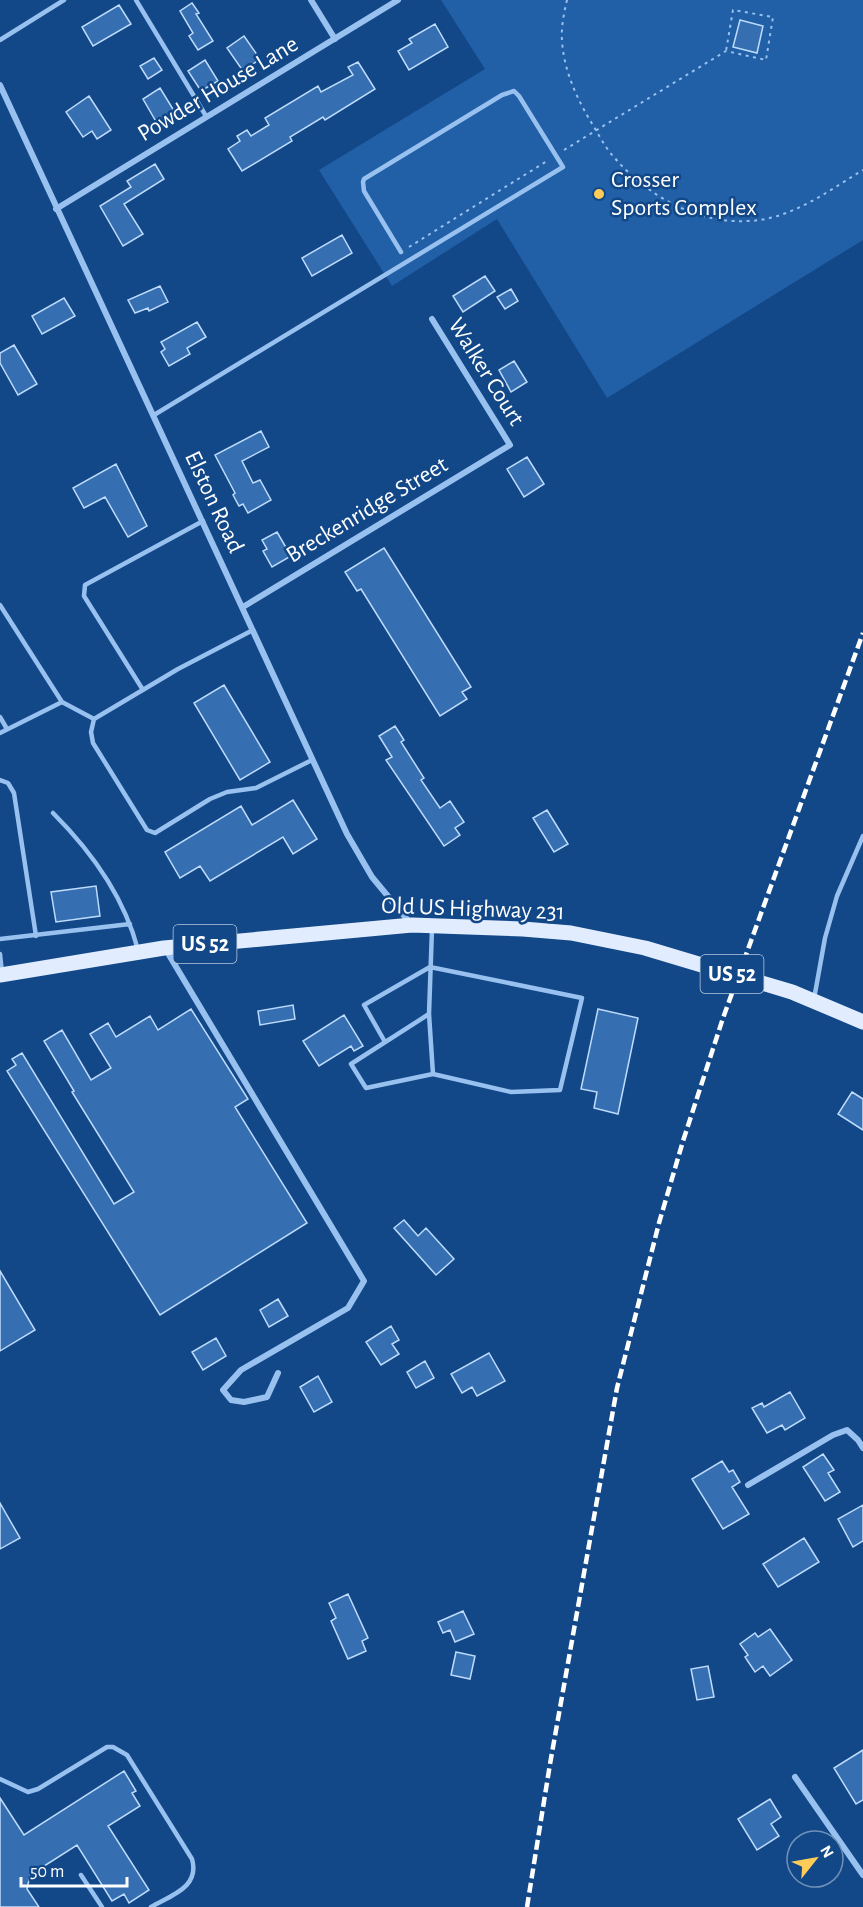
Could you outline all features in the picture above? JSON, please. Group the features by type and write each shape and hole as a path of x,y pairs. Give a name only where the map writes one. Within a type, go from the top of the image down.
{"main road":[{"name":"Old US Highway 231","path":"1,975 165,948 433,925 571,933 645,948 792,992 863,1022"}],"street":[{"path":"310,0 335,39"},
{"name":"Powder House Lane","path":"56,209 398,0"},
{"name":"Elston Road","path":"0,85 347,834 390,900 412,925"},
{"name":"Walker Court","path":"432,319 510,445"},
{"name":"Breckenridge Street","path":"243,607 510,445"},
{"path":"165,948 364,1281 348,1308 241,1370 223,1390 231,1400 244,1402 267,1397 278,1373"},
{"path":"748,1485 833,1435 847,1430 863,1448"},
{"path":"795,1777 863,1875"}],"lane":[{"path":"0,40 64,0"},
{"path":"136,0 206,116"},
{"path":"154,415 563,167 514,91 509,91 368,176 363,182 364,191 401,252"},
{"path":"143,690 84,596 85,585 203,521"},
{"path":"0,605 62,702 94,719"},
{"path":"253,630 178,669 94,719 91,732 93,743 147,830 155,834 210,799 227,792 256,788 312,760"},
{"path":"0,733 62,702"},
{"path":"0,717 8,729"},
{"path":"0,780 8,783 14,793 36,936"},
{"path":"53,813 81,841 115,891 130,924 138,952"},
{"path":"813,1001 825,938 837,896 863,836"},
{"path":"0,939 130,924"},
{"path":"433,925 429,1014 433,1074"},
{"path":"0,954 1,975"},
{"path":"385,1042 364,1005 430,967 582,998 560,1090 511,1092 433,1074 366,1088 351,1064 429,1014"},
{"path":"0,1779 28,1792 38,1789 107,1748 113,1747 127,1755 192,1859 193,1865 194,1873 187,1885 152,1907"},
{"path":"81,1875 102,1907"}],"path":[{"path":"567,0 562,18 562,40 566,65 574,89 611,155 633,177 656,195 697,214 730,221 750,221 773,218 818,198 863,170"},
{"path":"401,252 726,51 766,60 773,17 733,10 726,51"}],"shaded area":[{"name":"Crosser Sports Complex","path":"441,0 863,0 863,240 607,398 497,219 392,286 319,170 485,69"}],"building":[{"path":"192,3 199,13 196,14 213,41 198,50 189,36 193,33 180,11"},
{"path":"119,5 131,24 93,46 82,27"},
{"path":"740,20 763,26 757,53 733,47"},
{"path":"435,24 448,47 409,70 398,51 412,43 409,39"},
{"path":"244,36 260,59 243,71 227,48"},
{"path":"154,58 162,70 148,79 140,66"},
{"path":"205,60 218,81 201,91 188,71"},
{"path":"358,62 375,89 325,120 323,117 290,137 292,141 242,171 228,149 240,141 237,136 247,130 251,136 269,125 265,118 318,86 321,92 353,75 348,67"},
{"path":"160,88 176,114 158,125 143,99"},
{"path":"89,96 111,130 97,139 92,131 83,137 66,112"},
{"path":"155,164 164,179 124,204 143,234 123,246 100,206 131,187 127,181"},
{"path":"342,235 352,253 312,276 302,258"},
{"path":"485,276 495,291 463,312 453,296"},
{"path":"160,286 168,302 149,311 148,308 135,313 128,300"},
{"path":"511,289 518,301 505,309 497,297"},
{"path":"64,298 75,316 42,334 32,316"},
{"path":"197,322 206,337 187,348 190,354 169,366 161,352 165,349 161,342"},
{"path":"14,345 37,384 18,395 0,363 0,353"},
{"path":"514,361 527,382 511,392 499,370"},
{"path":"261,431 269,447 242,461 253,483 260,480 271,500 248,513 243,504 239,506 233,495 235,493 215,455"},
{"path":"527,457 544,484 524,497 507,469"},
{"path":"116,464 147,526 128,537 105,497 84,508 73,488"},
{"path":"277,532 291,556 272,567 263,551 267,549 262,540"},
{"path":"384,548 471,687 462,692 467,699 440,716 361,589 357,591 345,572"},
{"path":"224,685 270,762 240,780 194,703"},
{"path":"395,726 404,740 401,742 424,778 421,780 440,808 450,801 464,822 455,828 460,835 444,846 386,760 392,757 379,736"},
{"path":"293,800 317,839 293,854 283,837 210,881 200,866 180,878 165,852 241,806 252,825"},
{"path":"547,810 568,844 554,852 533,818"},
{"path":"96,886 100,916 56,922 51,892"},
{"path":"293,1005 295,1019 260,1025 258,1011"},
{"path":"191,1009 248,1099 235,1107 307,1223 160,1315 7,1071 16,1065 12,1059 22,1053 114,1204 134,1192 72,1092 74,1091 44,1041 62,1030 91,1080 111,1068 90,1034 108,1023 116,1037 150,1016 158,1030"},
{"path":"598,1009 638,1018 618,1114 594,1108 597,1092 581,1089"},
{"path":"344,1015 363,1046 354,1051 351,1046 319,1066 303,1041"},
{"path":"852,1092 863,1099 863,1130 838,1114"},
{"path":"404,1220 418,1236 426,1228 454,1259 436,1275 394,1228"},
{"path":"0,1271 35,1330 0,1351"},
{"path":"278,1299 288,1316 269,1327 260,1310"},
{"path":"391,1326 399,1340 392,1344 399,1354 381,1365 366,1342"},
{"path":"216,1338 226,1356 203,1370 192,1352"},
{"path":"489,1353 505,1381 477,1396 472,1387 462,1393 451,1374"},
{"path":"425,1361 434,1378 416,1388 407,1372"},
{"path":"318,1376 332,1402 314,1412 300,1387"},
{"path":"790,1392 805,1418 785,1430 782,1425 767,1433 752,1408 762,1403 764,1407"},
{"path":"823,1454 834,1470 828,1473 840,1492 825,1501 803,1467"},
{"path":"722,1461 729,1472 733,1470 740,1482 732,1487 749,1514 723,1529 692,1479"},
{"path":"0,1503 20,1538 0,1549"},
{"path":"863,1505 863,1541 853,1547 838,1519"},
{"path":"804,1538 819,1562 778,1587 763,1564"},
{"path":"348,1594 368,1638 362,1641 366,1651 348,1659 331,1621 336,1618 329,1603"},
{"path":"463,1611 474,1634 455,1642 450,1630 443,1633 438,1622"},
{"path":"770,1629 792,1660 770,1676 763,1666 755,1672 745,1657 748,1655 740,1644 755,1633 758,1637"},
{"path":"456,1652 475,1656 470,1679 451,1675"},
{"path":"708,1666 714,1697 697,1700 691,1669"},
{"path":"863,1750 863,1800 856,1804 834,1768"},
{"path":"124,1771 136,1791 132,1793 140,1806 108,1826 149,1890 129,1903 124,1894 112,1901 77,1845 30,1875 27,1889 39,1907 0,1907 0,1798 24,1835"},
{"path":"770,1799 781,1817 771,1824 779,1836 757,1850 738,1819"}],"railway":[{"path":"527,1907 617,1388 659,1223 723,1018 863,633"}],"place":[{"name":"Crosser Sports Complex","path":"599,194"}]}
